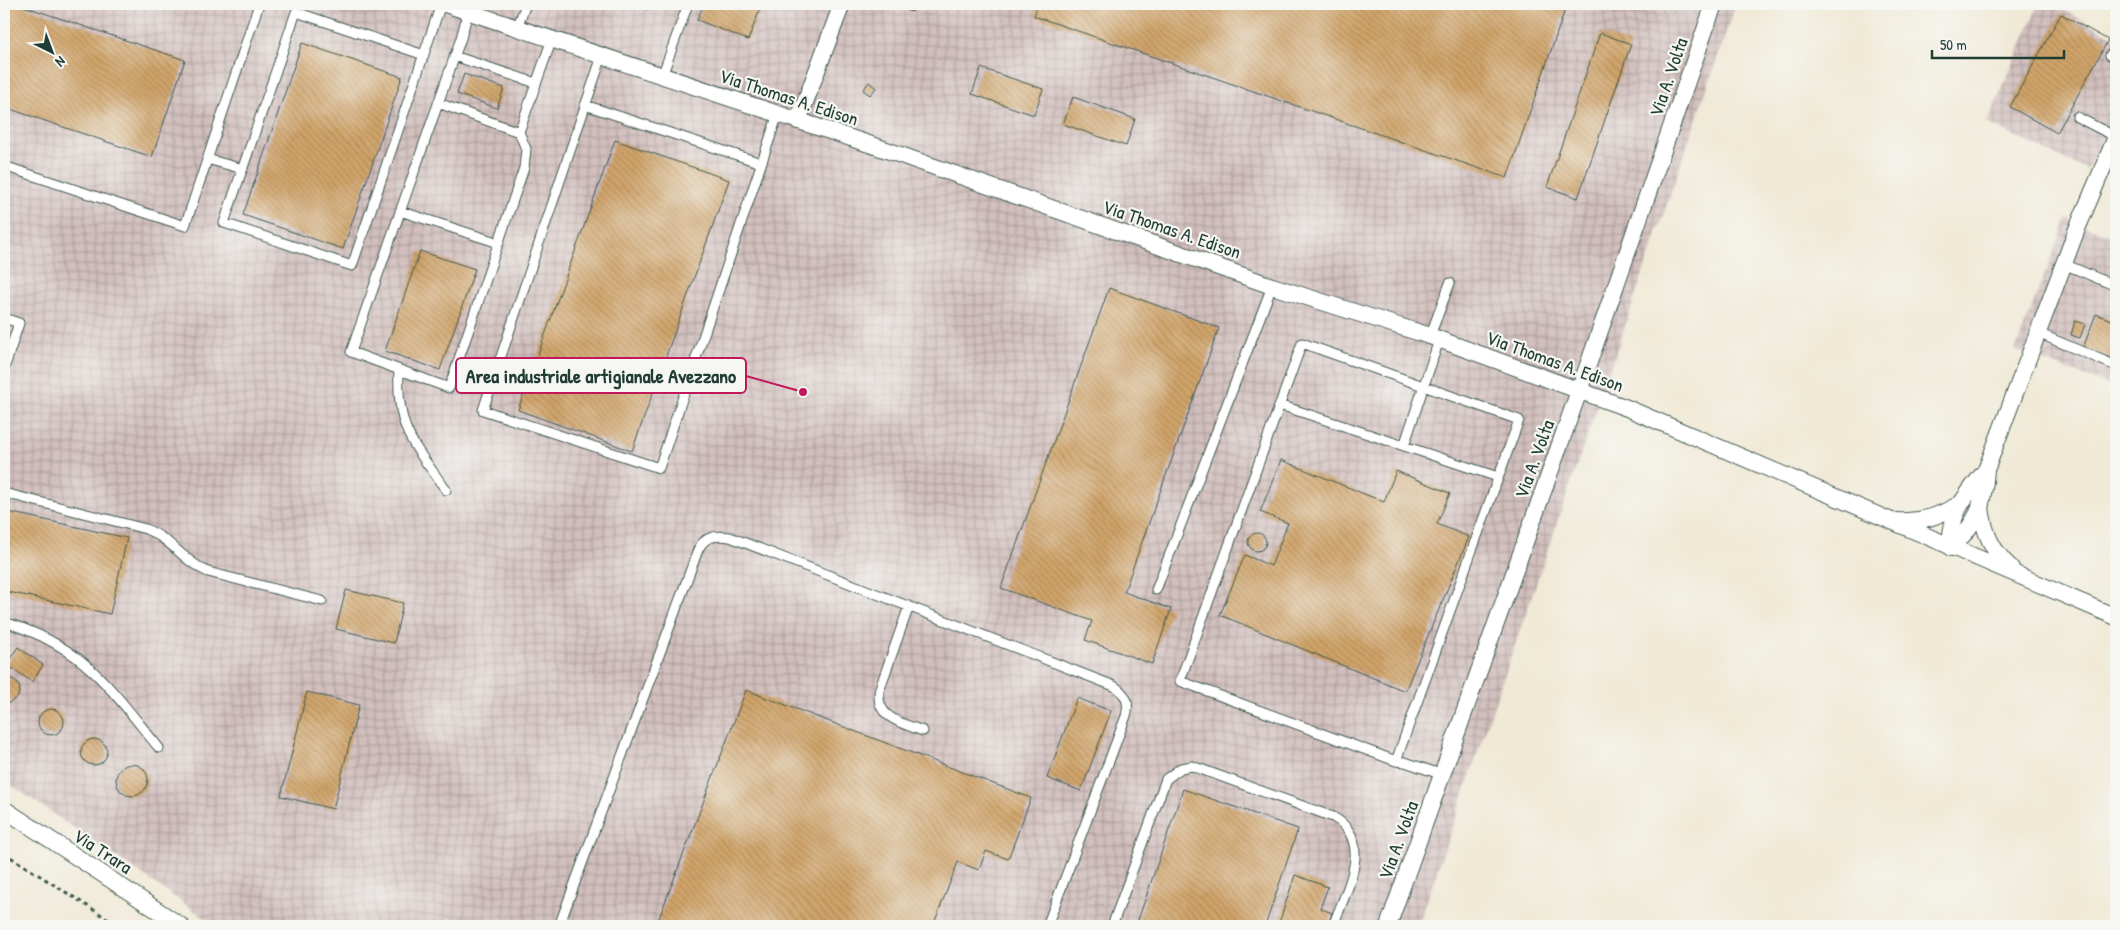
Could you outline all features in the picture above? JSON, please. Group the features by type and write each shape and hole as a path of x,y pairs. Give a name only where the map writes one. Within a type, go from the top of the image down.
{"street":[{"name":"Via Thomas A. Edison","path":"445,4 778,114 1272,286 1434,338 1663,423 1877,516"},
{"path":"798,121 842,4"},
{"name":"Via A. Volta","path":"1388,926 1579,391 1714,4"},
{"path":"2028,578 2012,570 1998,557 1989,542 1983,525 1981,507 1986,470 2064,264 2116,137"},
{"path":"1951,548 1951,525 1960,504 1986,470"},
{"path":"1877,516 1891,520 1920,520 1948,512 1960,504"},
{"path":"1951,548 1974,523 1981,507"},
{"path":"1877,516 2028,578 2116,617"},
{"name":"Via Trara","path":"4,809 181,926"}],"lane":[{"path":"4,166 185,226 259,4"},
{"path":"424,55 296,12 224,223 352,266 424,55 441,4"},
{"path":"517,28 526,4"},
{"path":"662,76 688,4"},
{"path":"468,12 351,352 450,388 526,158 526,149 519,132 552,40"},
{"path":"454,56 536,83"},
{"path":"602,56 484,410 659,468 778,114"},
{"path":"438,103 519,132"},
{"path":"586,105 762,163"},
{"path":"2077,117 2116,137"},
{"path":"207,159 243,169"},
{"path":"400,211 499,243"},
{"path":"2064,264 2116,286"},
{"path":"1404,446 1424,386 1434,338 1450,283"},
{"path":"1156,590 1272,286"},
{"path":"4,318 19,323 4,369"},
{"path":"2038,333 2116,366"},
{"path":"1396,761 1519,420 1302,343 1180,681 1396,761 1405,762 1443,775"},
{"path":"399,370 398,404 404,425 446,490"},
{"path":"1280,405 1498,477"},
{"path":"4,493 146,529 168,540 195,566 208,572 322,601"},
{"path":"558,926 694,559 704,540 716,536 730,537 1114,686 1127,700 1126,716 1047,926"},
{"path":"909,606 880,688 879,702 881,708 891,719 923,731"},
{"path":"4,622 40,634 80,659 102,679 159,748"},
{"path":"1112,926 1166,779 1181,768 1192,766 1333,817 1346,826 1354,841 1356,862 1333,926"}],"path":[{"path":"4,853 119,926"}],"shaded area":[{"path":"4,4 1736,4 1418,926 217,926 4,780"},
{"path":"2039,4 2052,4 2116,38 2116,115 2087,170 1987,123"},
{"path":"2067,218 2116,239 2116,388 2015,350"}],"building":[{"path":"4,4 17,4 185,60 152,157 4,107"},
{"path":"704,4 762,4 748,40 697,20"},
{"path":"896,4 915,4 912,12 896,6"},
{"path":"1038,4 1567,4 1507,178 1034,16"},
{"path":"2061,14 2108,40 2057,133 2010,107"},
{"path":"1600,33 1631,44 1578,198 1547,187"},
{"path":"302,43 402,77 343,249 243,215"},
{"path":"981,68 1043,89 1034,115 972,94"},
{"path":"464,74 504,88 497,108 457,94"},
{"path":"869,82 876,88 870,95 863,90"},
{"path":"1073,97 1135,119 1126,146 1063,124"},
{"path":"615,140 729,180 632,451 518,410"},
{"path":"420,251 475,269 440,370 385,351"},
{"path":"1109,288 1219,328 1124,592 1171,609 1152,664 1085,640 1092,621 1001,588"},
{"path":"2096,314 2116,322 2116,360 2083,348"},
{"path":"2075,321 2085,324 2080,338 2071,335"},
{"path":"1281,460 1384,502 1396,471 1450,493 1437,524 1469,537 1405,691 1220,615 1245,555 1271,566 1288,523 1260,512"},
{"path":"4,511 127,538 110,614 4,591"},
{"path":"1257,533 1263,536 1266,542 1263,548 1257,551 1251,548 1248,542 1251,536"},
{"path":"346,590 403,603 394,643 336,629"},
{"path":"18,647 43,665 32,682 6,664"},
{"path":"8,677 16,681 20,688 18,697 7,704 4,703 4,678"},
{"path":"746,690 1031,798 1008,859 986,851 979,870 958,862 933,926 656,926"},
{"path":"307,692 359,705 333,809 281,796"},
{"path":"1077,698 1111,711 1081,791 1047,778"},
{"path":"51,709 60,713 64,722 60,731 51,735 42,731 38,722 42,713"},
{"path":"94,739 103,743 107,752 103,761 94,765 85,761 81,752 85,743"},
{"path":"132,764 138,765 143,769 147,774 147,786 143,791 138,795 132,796 126,795 121,791 117,786 116,780 117,774 121,769 126,765"},
{"path":"1183,789 1298,829 1265,926 1136,926"},
{"path":"1295,875 1328,887 1320,908 1332,913 1328,926 1278,926"}],"place":[{"name":"Area industriale artigianale Avezzano","path":"803,392"}]}
